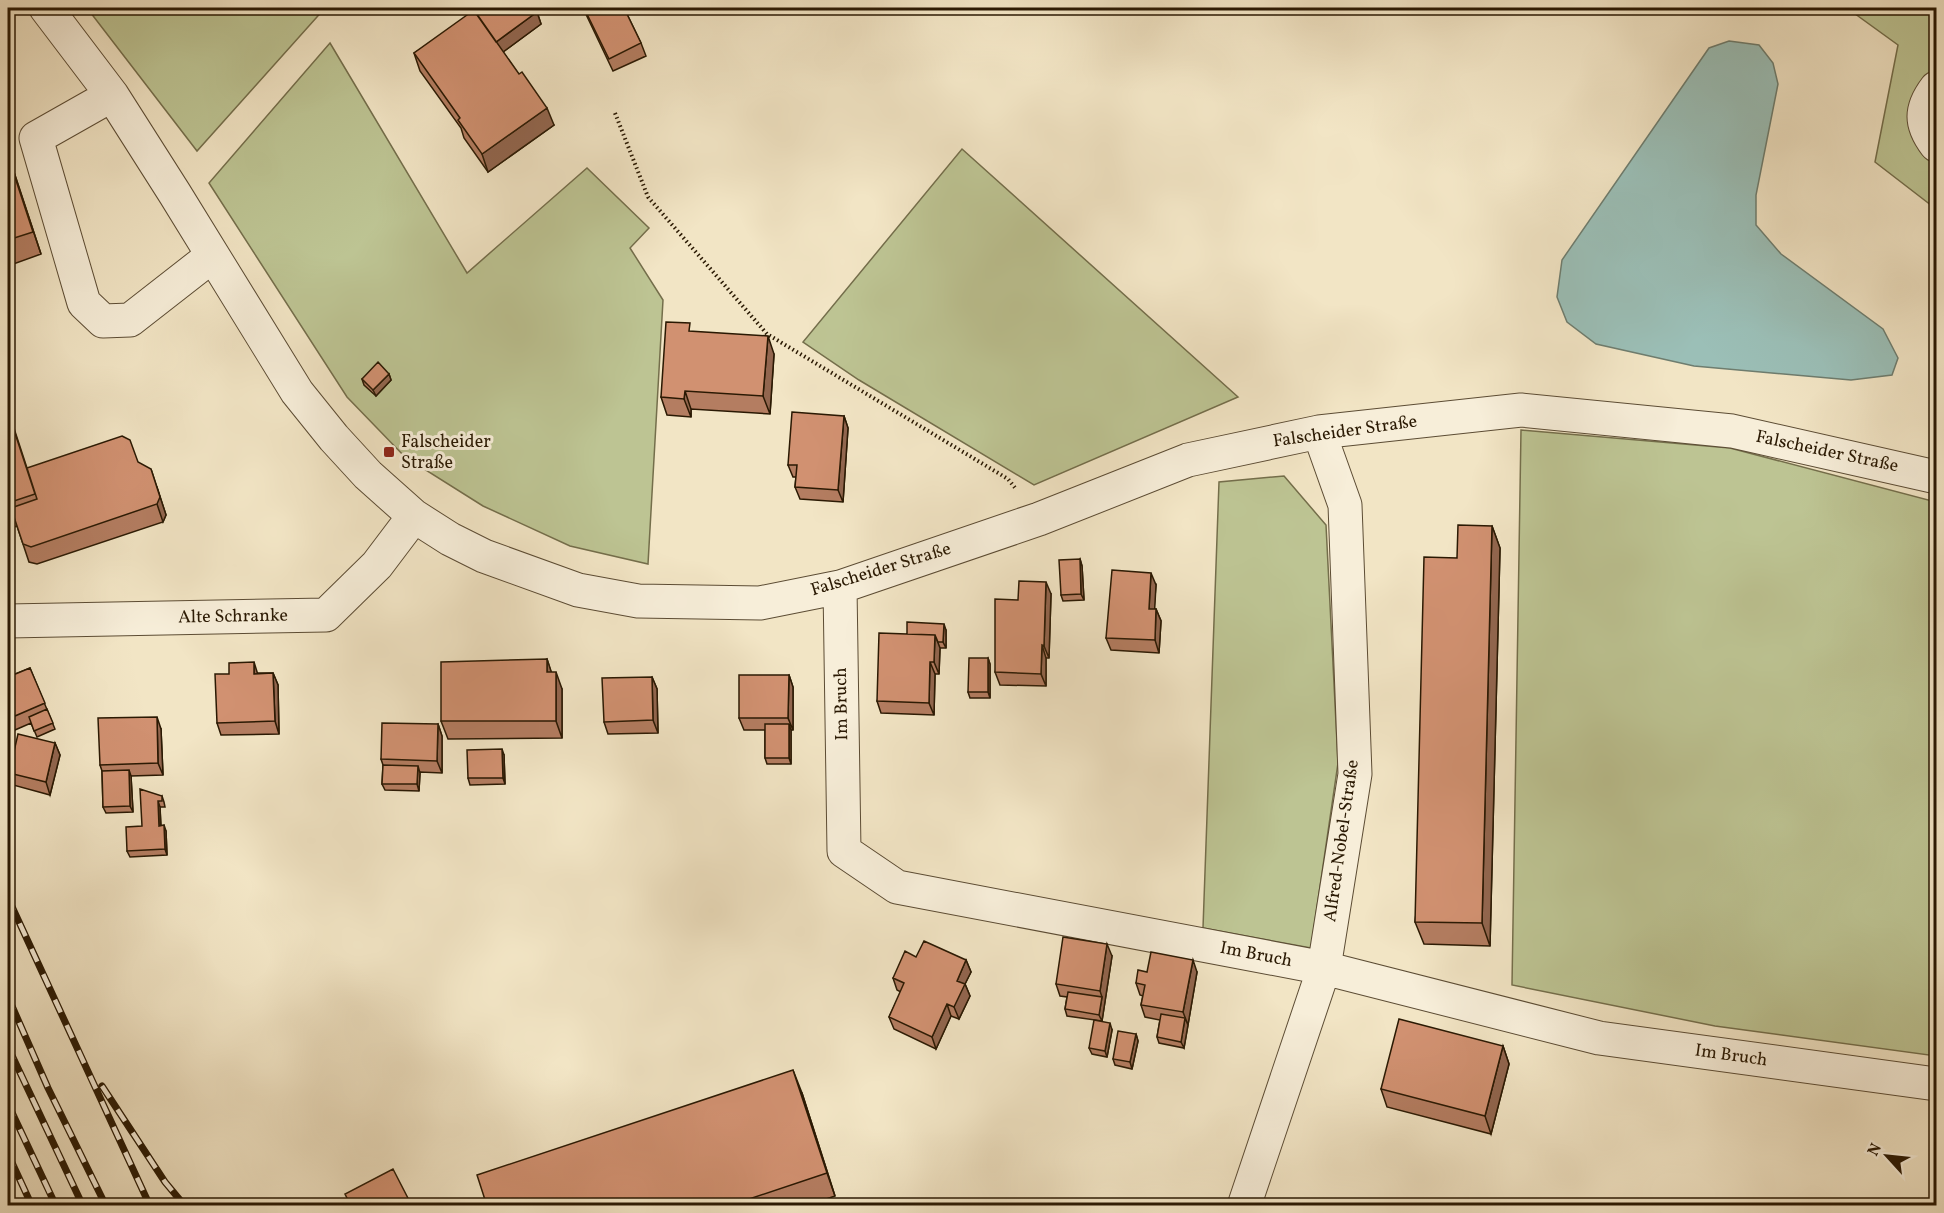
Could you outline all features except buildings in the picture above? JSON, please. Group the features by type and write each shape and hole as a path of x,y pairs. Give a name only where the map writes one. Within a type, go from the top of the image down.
{"street":[{"name":"Falscheider Straße","path":"46,8 112,95 176,194 297,392 334,438 368,475 414,516 450,539 495,561 578,590 638,601 760,603 840,587 1039,519 1188,460 1319,432 1521,410 1732,430 1936,477"},
{"path":"1936,88 1923,113 1926,131 1936,145"},
{"path":"112,95 36,138 84,303 103,321 130,320 212,256"},
{"name":"Alfred-Nobel-Straße","path":"1244,1206 1324,968 1355,774 1345,505 1319,432"},
{"name":"Alte Schranke","path":"8,621 326,615 377,565 414,516"},
{"name":"Im Bruch","path":"840,587 844,851 897,887 1324,968 1599,1038 1936,1084"}],"path":[{"path":"615,113 648,197 766,334 1008,479 1039,519"}],"green space":[{"path":"87,8 325,8 197,151"},
{"path":"1847,8 1936,8 1936,209 1875,162 1898,45"},
{"path":"330,43 467,273 587,168 649,228 630,248 663,300 648,564 570,546 483,506 405,457 347,397 209,183"},
{"path":"962,149 1238,397 1034,485 859,380 803,342"},
{"path":"1521,430 1730,448 1936,502 1936,1056 1715,1026 1512,985"},
{"path":"1284,476 1326,525 1338,763 1311,948 1203,928 1219,482"}],"water":[{"path":"1729,41 1759,45 1773,63 1778,84 1756,195 1756,225 1781,254 1883,329 1898,358 1892,375 1851,380 1694,366 1596,344 1567,322 1557,297 1562,260 1709,48"}],"railway":[{"path":"8,898 150,1206"},
{"path":"8,997 48,1088 106,1206"},
{"path":"8,1047 83,1206"},
{"path":"102,1086 165,1182 185,1206"},
{"path":"8,1104 56,1206"},
{"path":"8,1154 32,1206"}],"place":[{"name":"Falscheider Straße","path":"389,452"}]}
